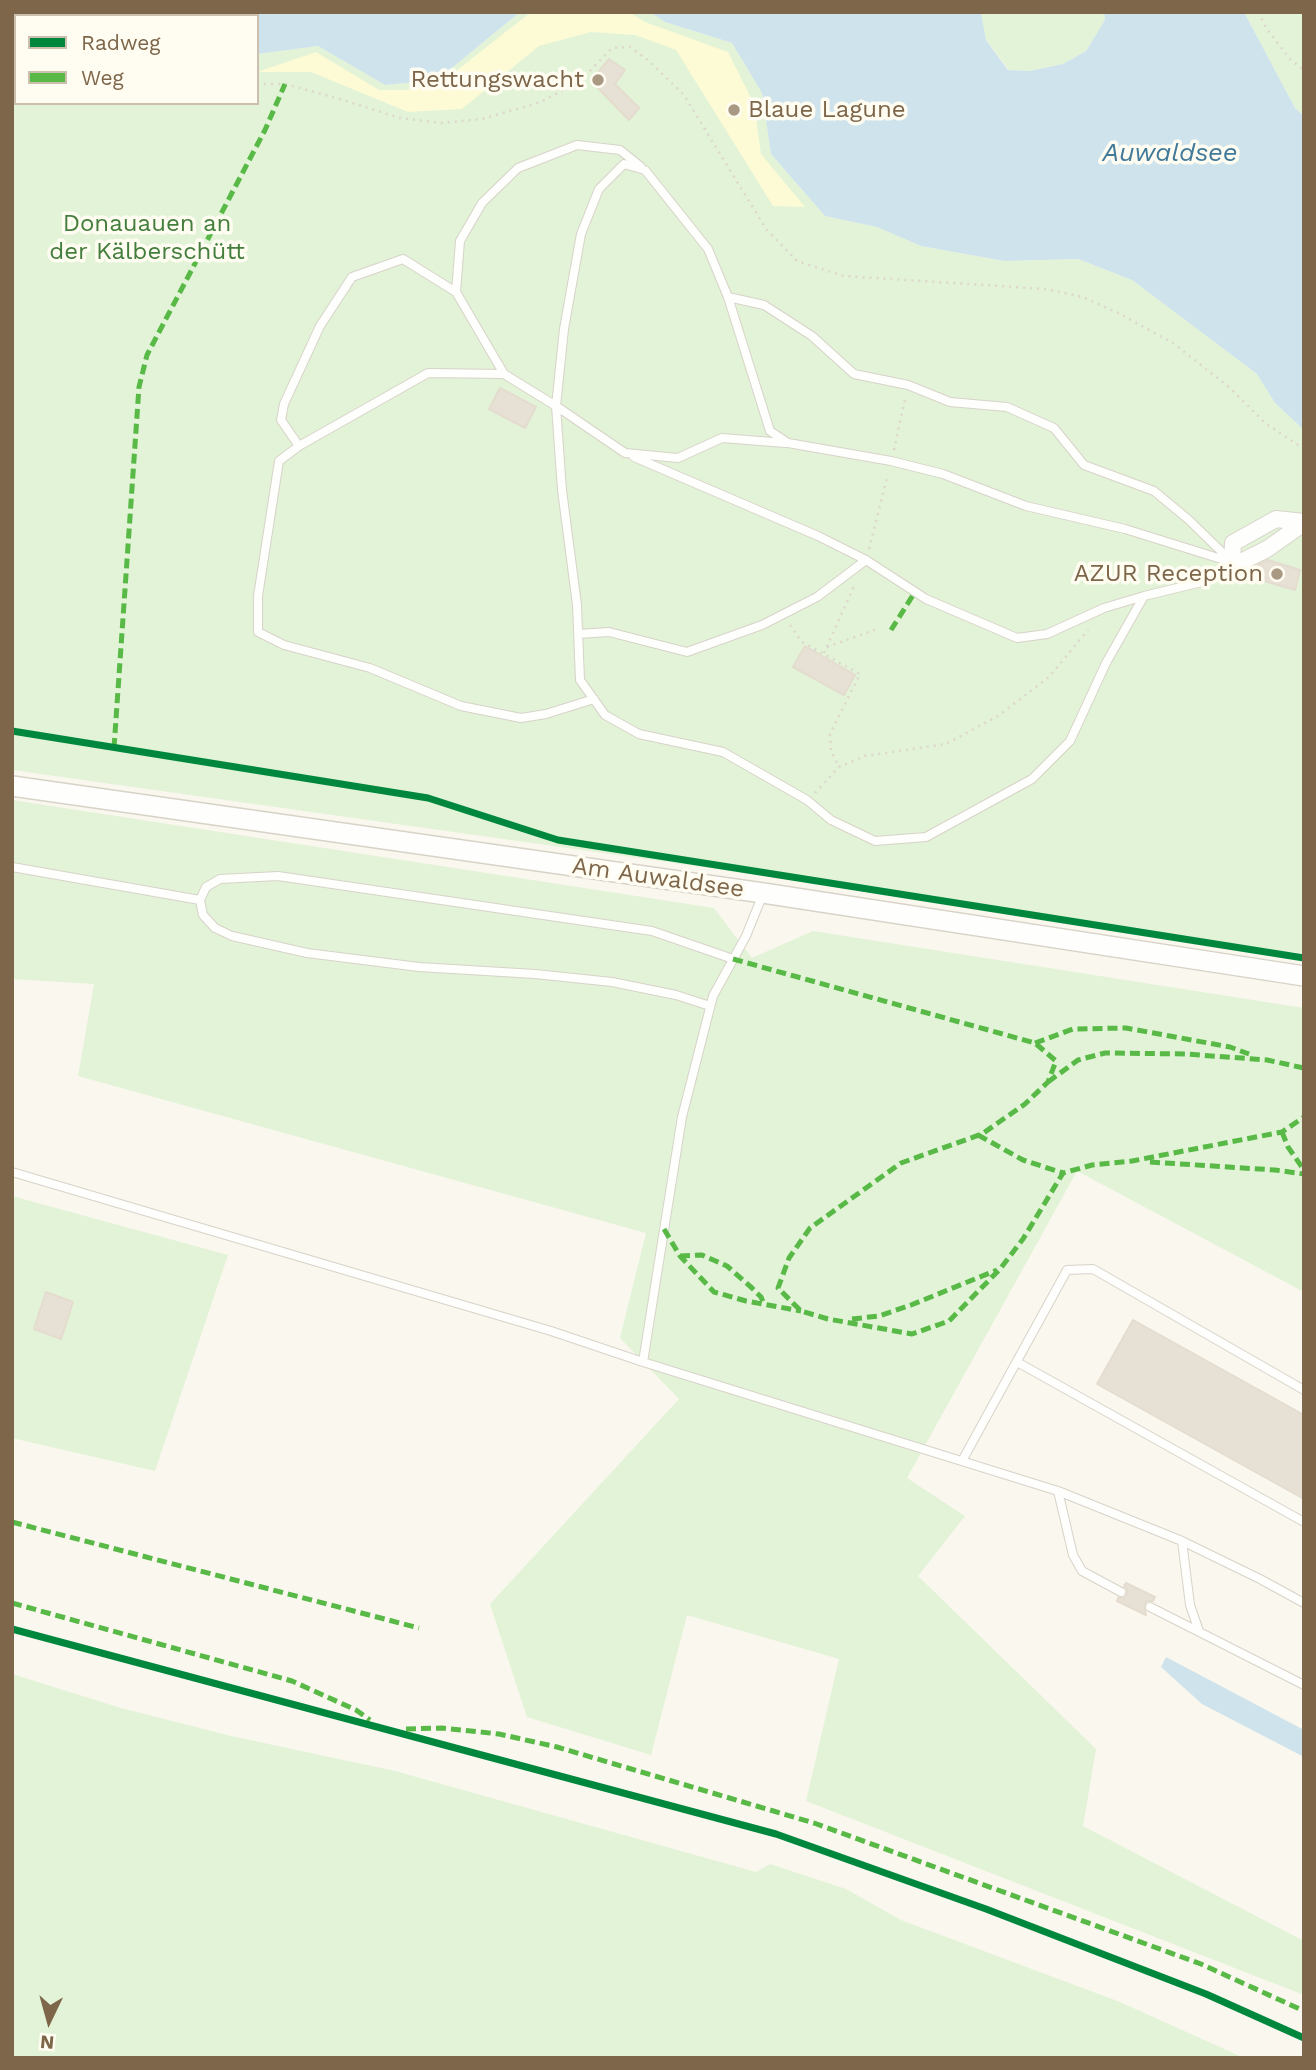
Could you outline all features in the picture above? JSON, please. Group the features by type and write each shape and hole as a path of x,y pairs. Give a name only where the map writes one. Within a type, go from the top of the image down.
{"street":[{"path":"1237,562 1233,543 1276,519 1304,522"},
{"name":"Am Auwaldsee","path":"12,786 763,893 1304,976"}],"lane":[{"path":"456,292 460,241 482,203 518,168 577,145 620,150 645,170 708,249 728,297 770,431 788,443"},
{"path":"645,170 624,164 599,189 581,234 564,329 556,406 562,490 577,605 580,680 605,715 639,734 723,752 807,800 831,820 875,841 926,837 1032,779 1070,741 1106,663 1144,596"},
{"path":"299,446 281,420 284,404 320,326 352,277 403,259 456,292 504,374 625,453 818,536 866,560 926,599 1017,638 1047,634 1104,608 1206,581 1237,562"},
{"path":"728,297 764,306 812,336 854,373 908,385 950,402 1007,407 1054,428 1084,465 1154,491 1237,562"},
{"path":"504,374 428,373 299,446 279,461 258,596 258,632 284,645 370,668 461,706 521,719 594,699"},
{"path":"625,453 678,458 722,438 788,443 891,461 943,474 1026,506 1125,529 1237,562"},
{"path":"578,634 609,632 687,652 785,614 817,597 866,560"},
{"path":"12,867 200,900"},
{"path":"710,1006 676,995 612,982 419,967 307,953 232,936 215,928 203,915 200,900 206,887 220,879 278,876 652,931 733,959"},
{"path":"643,1362 682,1116 710,1006 746,936 763,893"},
{"path":"12,1172 537,1327 1058,1491 1182,1541 1304,1603"},
{"path":"962,1461 1067,1270 1093,1269 1304,1390"},
{"path":"1017,1362 1304,1522"},
{"path":"1058,1491 1073,1555 1082,1571 1121,1592"},
{"path":"1182,1541 1190,1605 1199,1631"},
{"path":"1150,1606 1304,1685"}],"path":[{"path":"1259,12 1266,28 1290,59 1304,69"},
{"path":"259,83 285,84 400,118 441,123 482,119 541,102 581,80 612,48 630,47 649,60 684,95 766,229 797,261 844,276 1046,289 1083,298 1118,313 1173,344 1229,387 1265,423 1304,449"},
{"path":"824,653 866,560 908,385"},
{"path":"807,800 839,767 865,756 946,744 998,716 1049,677 1104,608"},
{"path":"785,614 792,630 802,642 860,674 830,734 831,751 839,767"},
{"path":"827,647 877,629"}],"green space":[{"name":"Donauauen an der Kälberschütt","path":"12,12 170,14 14,14 14,105 259,105 259,54 318,46 385,85 437,80 520,12 650,12 665,22 732,43 762,93 771,154 825,216 877,227 921,246 1004,261 1078,259 1132,280 1257,374 1275,403 1304,430 1304,954 12,770"},
{"path":"981,12 1104,12 1105,20 1086,51 1063,64 1030,71 1009,70 986,40"},
{"path":"1244,12 1304,12 1304,116 1295,108"},
{"path":"12,800 714,908 752,958 813,931 1304,1008 1304,1292 1077,1171 907,1478 965,1516 918,1576 1096,1749 1083,1826 1304,1941 1304,1995 806,1801 839,1659 687,1615 651,1755 527,1717 490,1604 679,1399 620,1338 646,1233 78,1076 94,984 12,979"},
{"path":"12,1196 228,1255 155,1471 12,1438"},
{"path":"12,1674 121,1708 231,1736 395,1771 756,1872 770,1864 846,1889 901,1920 1120,2002 1244,2058 12,2058"}],"sand":[{"name":"Blaue Lagune","path":"531,12 629,12 645,22 728,52 754,104 761,154 805,207 773,206 676,50 635,35 591,32 539,46 462,109 408,112 311,72 259,71 316,52 379,90 407,90 438,85"}],"water":[{"path":"168,12 520,12 437,80 385,85 318,46 259,54 259,14"},
{"name":"Auwaldsee","path":"650,12 981,12 986,40 1008,70 1030,71 1063,64 1086,51 1105,20 1104,12 1244,12 1295,108 1304,116 1304,430 1275,403 1257,374 1132,280 1078,259 1004,261 921,246 877,227 825,216 771,154 762,93 732,43 665,22"},
{"path":"1166,1657 1304,1730 1304,1757 1202,1704 1161,1667"}],"building":[{"path":"609,59 625,70 615,84 639,108 629,120 591,81"},
{"path":"500,388 536,407 525,428 489,409"},
{"name":"AZUR Reception","path":"1268,560 1300,570 1295,590 1254,578 1258,565"},
{"path":"805,646 855,675 844,695 793,667"},
{"path":"46,1292 73,1302 61,1339 34,1329"},
{"path":"1133,1320 1304,1415 1304,1499 1097,1384"},
{"path":"1126,1583 1155,1597 1144,1605 1146,1615 1117,1601 1127,1594 1124,1586"}],"marked path":[{"path":"114,748 139,387 147,355 265,130 285,84"},
{"path":"891,630 915,592"},
{"path":"733,959 1035,1043 1056,1061 1048,1082 1025,1104 982,1134 901,1163 810,1228 789,1258 778,1288 801,1311 828,1319 912,1334 949,1321 1000,1269 1023,1239 1063,1173 1092,1165 1132,1161 1282,1132 1304,1117"},
{"path":"1035,1043 1073,1029 1126,1028 1230,1047 1249,1054"},
{"path":"1048,1082 1078,1060 1105,1053 1186,1054 1267,1060 1304,1068"},
{"path":"1282,1132 1288,1147 1304,1170"},
{"path":"978,1135 1023,1160 1063,1173"},
{"path":"1150,1162 1304,1174"},
{"path":"664,1229 680,1256 714,1292 801,1311"},
{"path":"680,1256 702,1255 727,1266 761,1297 764,1304"},
{"path":"852,1319 879,1316 997,1270"},
{"path":"12,1522 419,1628"},
{"path":"12,1603 292,1681 356,1710 370,1720"},
{"path":"406,1729 442,1728 499,1734 557,1747 814,1823 1201,1964 1304,2011"}],"cycle path":[{"path":"12,731 428,798 558,840 1304,958"},
{"path":"12,1629 776,1834 986,1909 1206,1994 1304,2038"}],"place":[{"name":"Rettungswacht","path":"598,80"},
{"name":"Blaue Lagune","path":"734,110"},
{"name":"AZUR Reception","path":"1277,574"}]}
